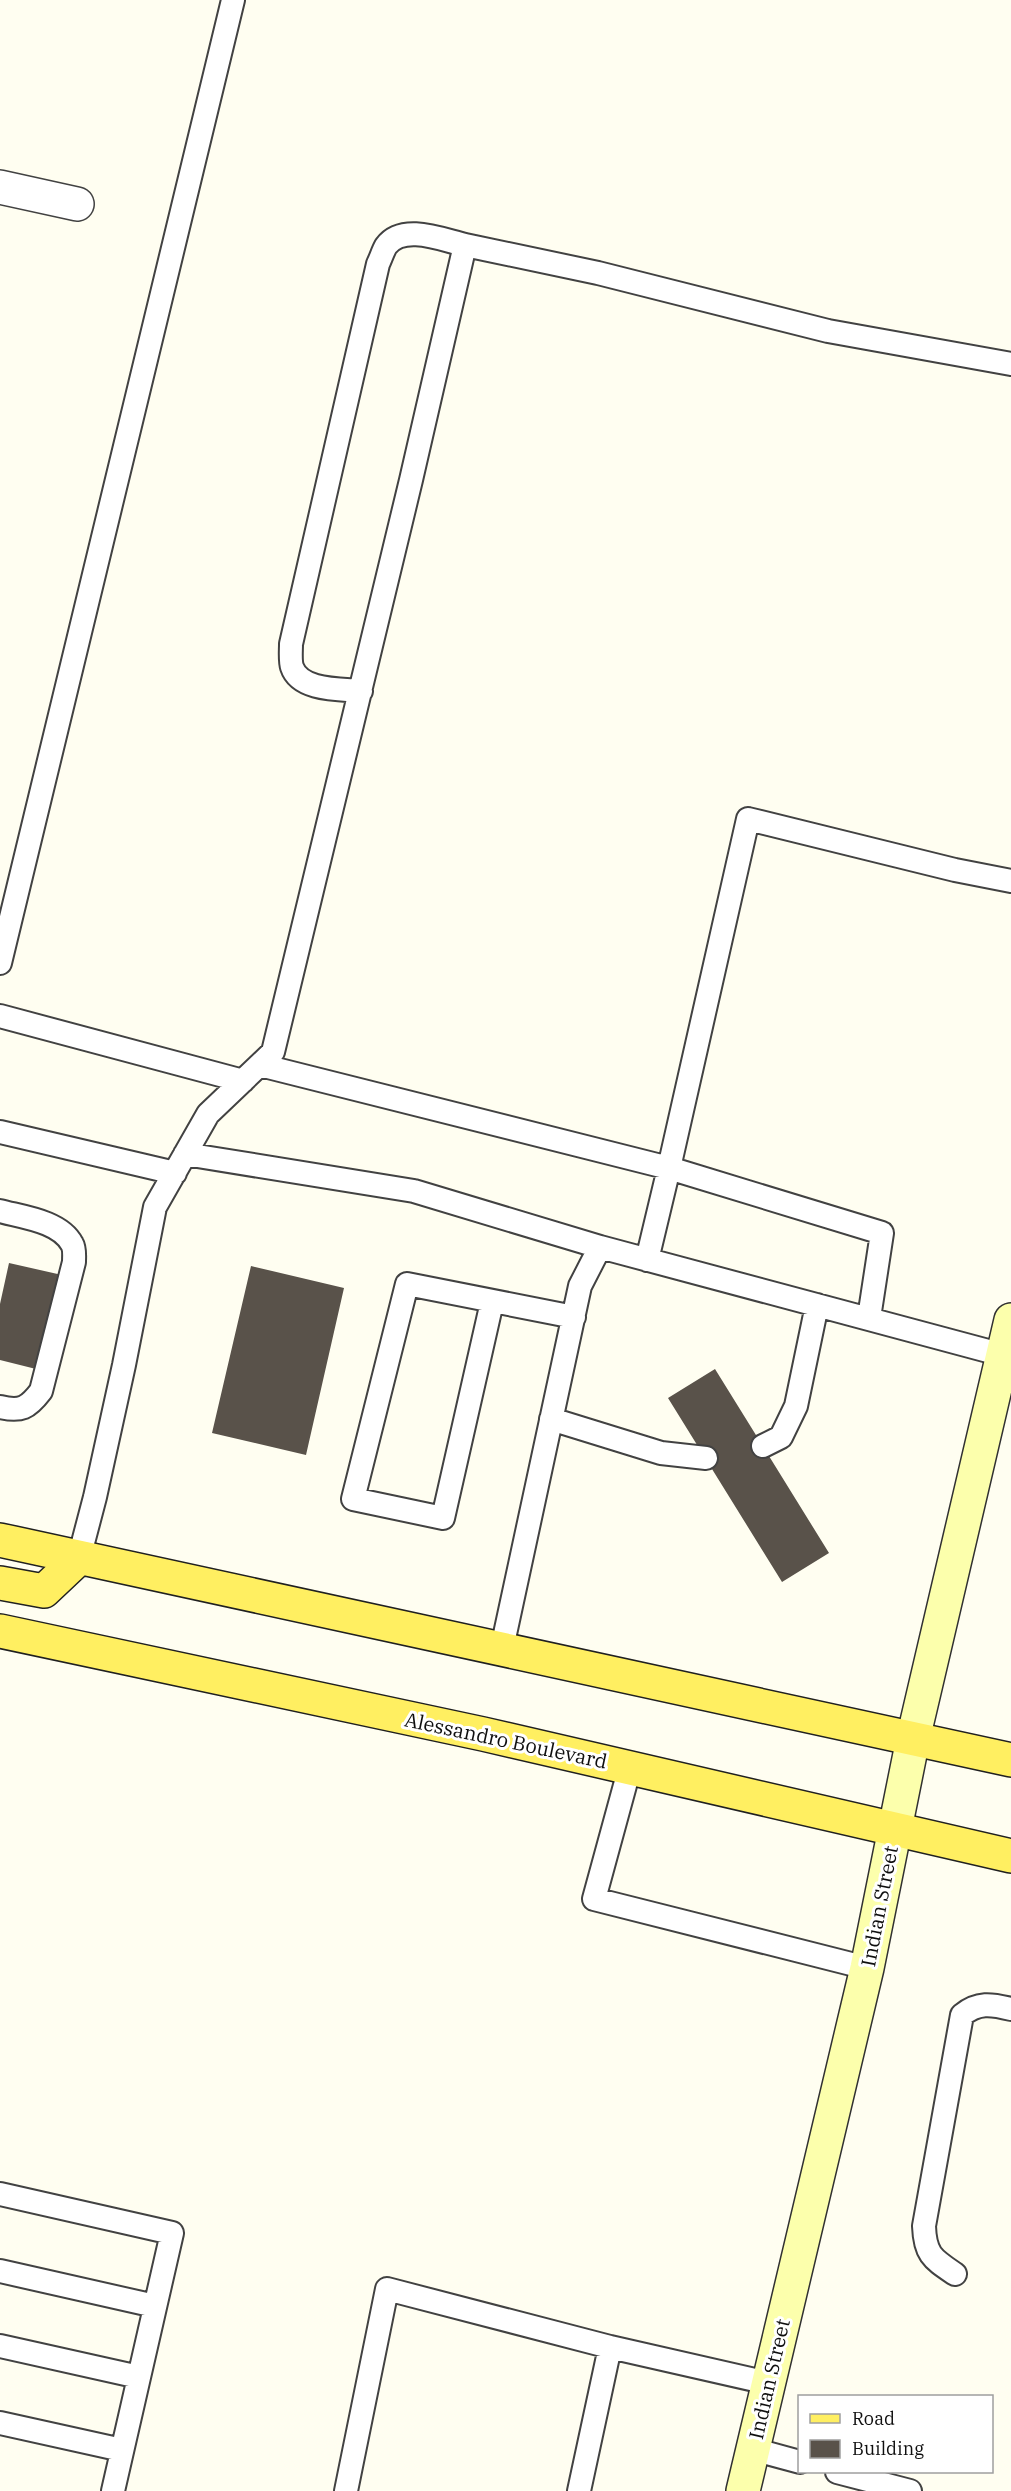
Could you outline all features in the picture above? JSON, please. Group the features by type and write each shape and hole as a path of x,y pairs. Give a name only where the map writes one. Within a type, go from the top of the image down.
{"main road":[{"name":"Indian Street","path":"743,2491 867,1968 913,1739 1011,1320"},
{"path":"0,1540 1011,1760"},
{"path":"0,1583 44,1591 79,1558"},
{"name":"Alessandro Boulevard","path":"0,1631 630,1767 1011,1856"}],"street":[{"path":"0,187 77,204"}],"lane":[{"path":"0,963 233,0"},
{"path":"361,691 318,686 298,678 291,666 291,644 378,264 387,245 398,237 420,235 598,273 828,331 1011,364"},
{"path":"79,1558 124,1365 155,1207 208,1114 273,1052 361,691 465,245"},
{"path":"648,1260 748,819 955,870 1011,881"},
{"path":"0,1017 243,1080"},
{"path":"260,1065 669,1168 882,1233 868,1318"},
{"path":"0,1132 180,1164 414,1191 600,1247 1003,1355"},
{"path":"0,1211 46,1223 67,1237 74,1246 74,1262 41,1391 30,1405 13,1410 0,1407"},
{"path":"502,1648 580,1286 600,1247"},
{"path":"492,1302 443,1518 354,1499 407,1284 574,1317"},
{"path":"763,1446 781,1437 796,1406 817,1305"},
{"path":"551,1419 661,1453 706,1458"},
{"path":"630,1767 594,1899 867,1968"},
{"path":"955,2274 934,2260 925,2245 924,2226 962,2015 972,2006 990,2004 1011,2009"},
{"path":"0,2194 172,2233 113,2491"},
{"path":"0,2271 155,2306"},
{"path":"346,2491 387,2289 610,2347 768,2383"},
{"path":"0,2346 139,2377"},
{"path":"579,2491 610,2347"},
{"path":"0,2423 122,2450"},
{"path":"752,2449 798,2461"},
{"path":"841,2473 910,2491"}],"building":[{"path":"9,1263 62,1275 40,1370 0,1360 0,1304"},
{"path":"251,1266 344,1288 306,1455 212,1433"},
{"path":"715,1369 829,1553 782,1582 668,1398"}]}
